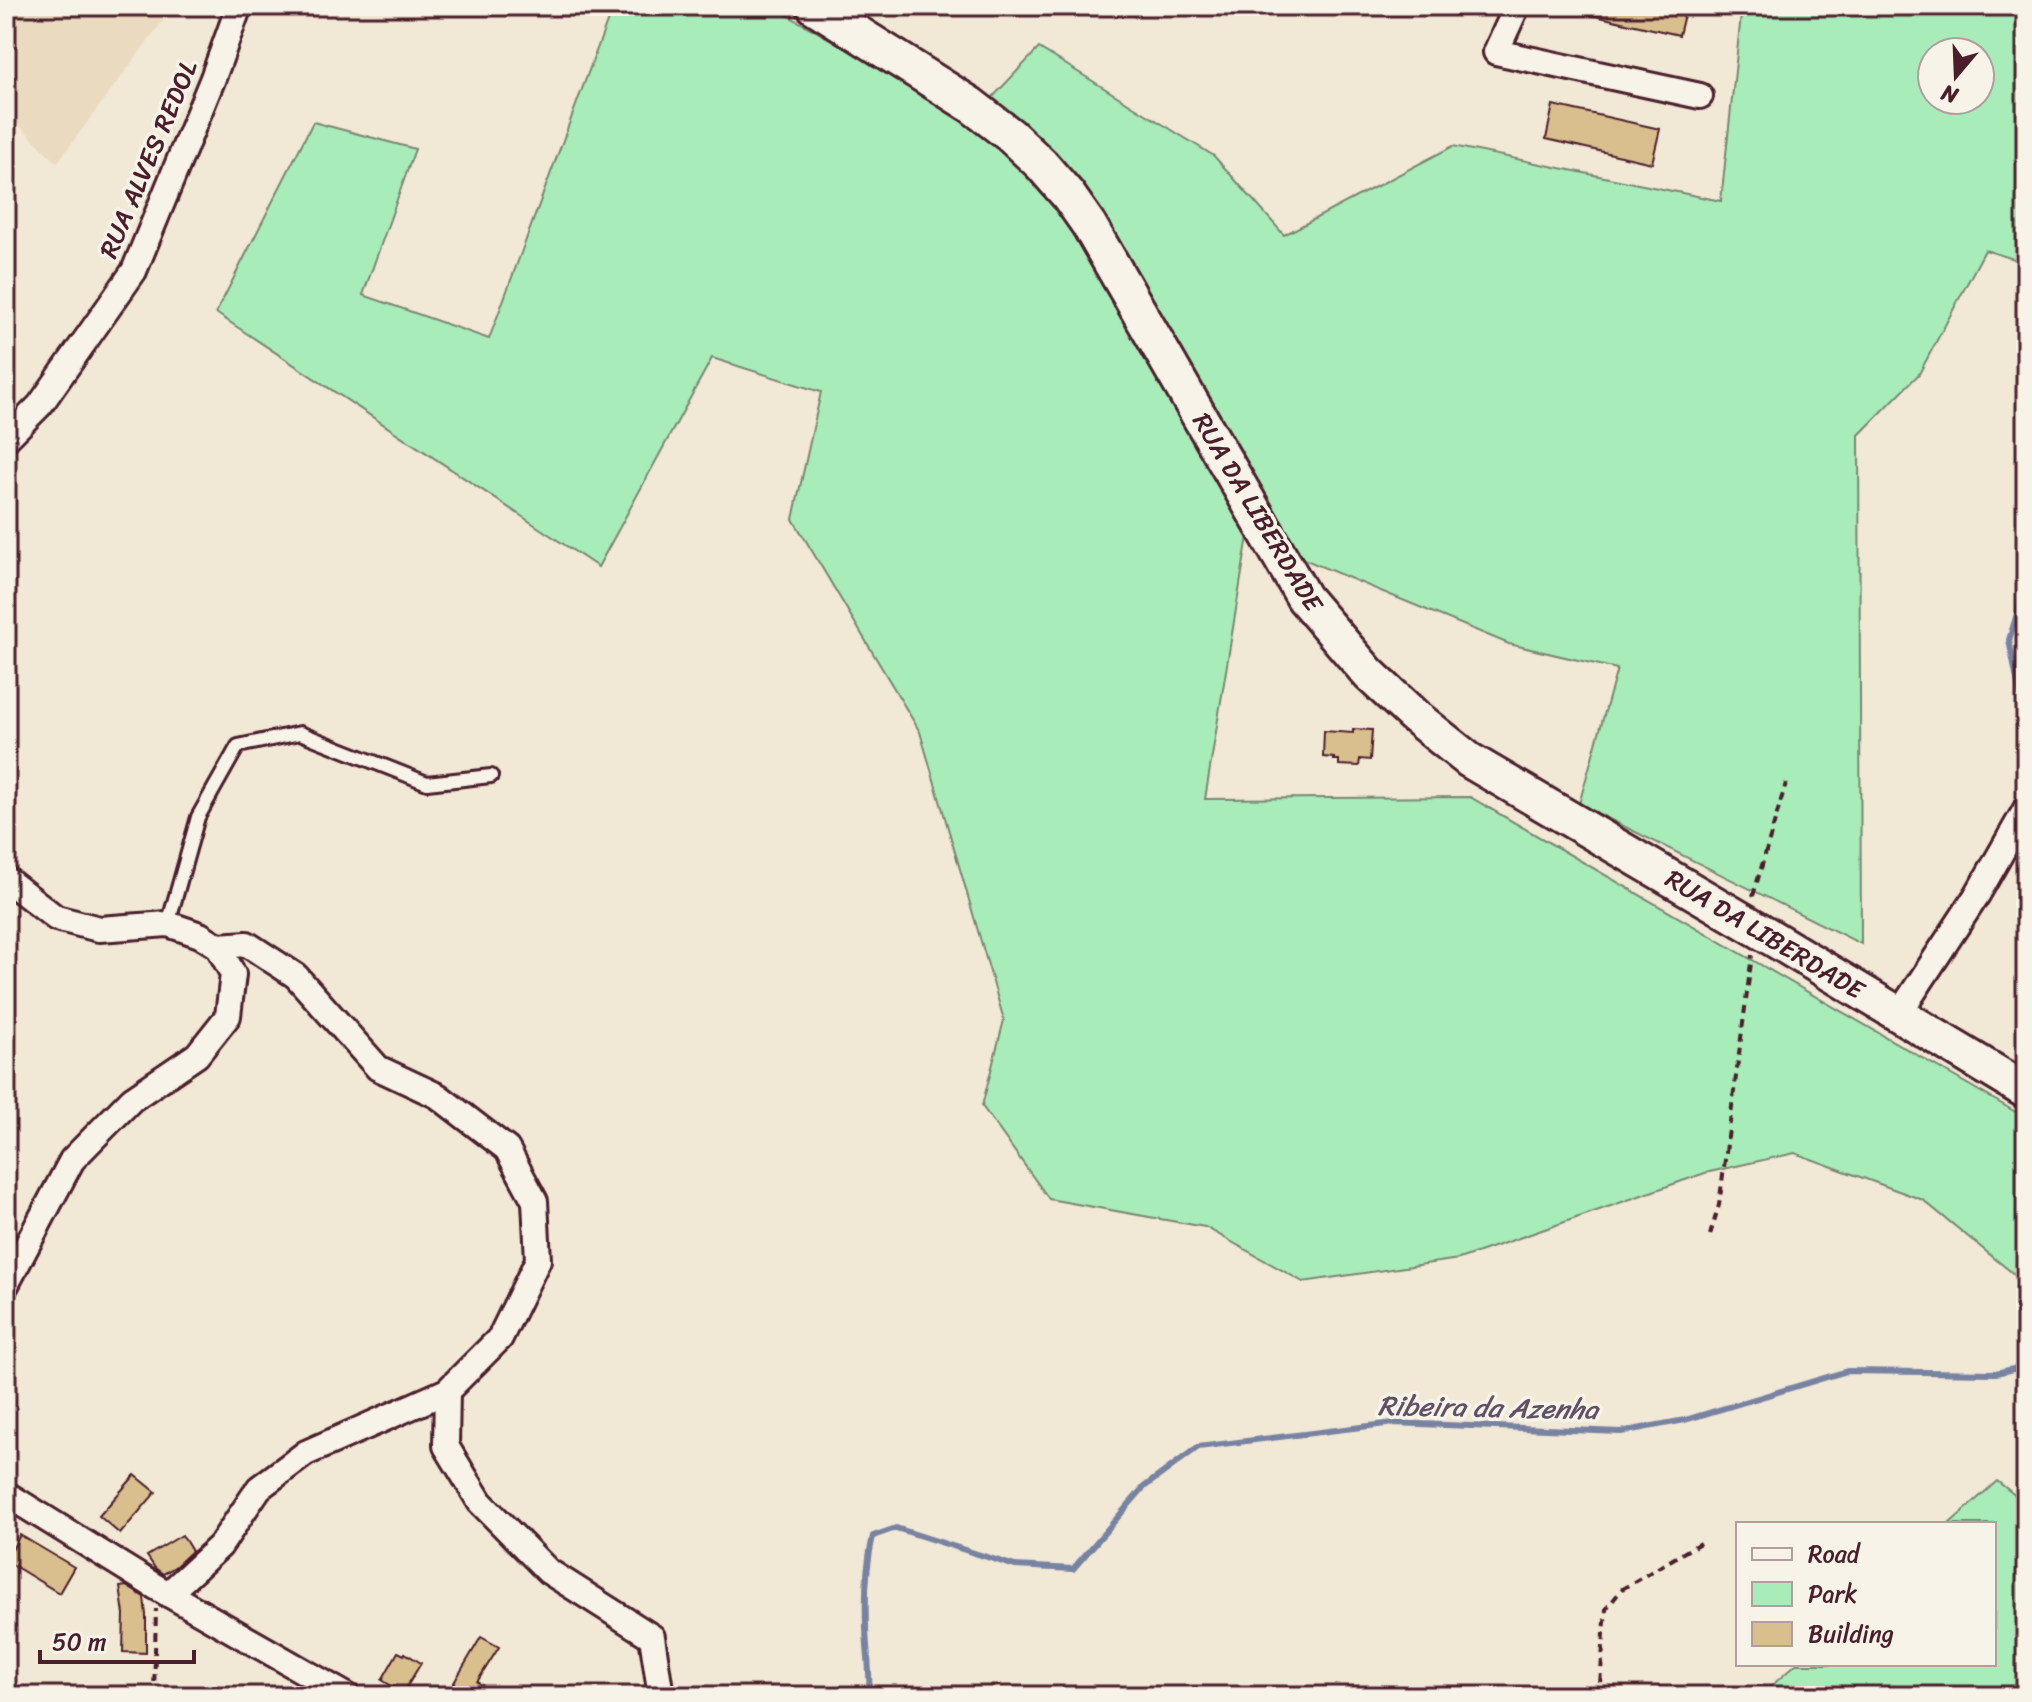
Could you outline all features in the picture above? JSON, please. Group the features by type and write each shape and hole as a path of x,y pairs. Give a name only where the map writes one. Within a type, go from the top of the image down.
{"street":[{"name":"RUA ALVES REDOL","path":"6,439 40,405 134,271 239,6"},
{"path":"1517,6 1496,52 1700,96"},
{"name":"RUA DA LIBERDADE","path":"833,10 981,113 1020,144 1068,195 1089,225 1304,598 1369,674 1413,715 1469,760 2026,1091"},
{"path":"1899,1014 1977,895 2026,809"},
{"path":"6,879 56,918 99,929 168,924 200,935 218,946 233,974 228,1016 197,1055 132,1099 72,1160 6,1285"},
{"path":"162,1590 220,1546 259,1488 306,1453 447,1391 500,1338 538,1260 535,1201 507,1149 438,1096 378,1068 296,976 247,944 218,946"},
{"path":"447,1391 446,1446 480,1502 548,1571 652,1637 661,1696"},
{"path":"6,1494 162,1590 347,1696"}],"lane":[{"path":"168,924 198,817 238,746 300,733 427,783 491,776"}],"path":[{"path":"1710,1235 1719,1205 1752,949 1750,906 1786,783"},
{"path":"1599,1696 1606,1609 1622,1589 1700,1543"},
{"path":"154,1696 162,1590"}],"shaded area":[{"path":"6,6 174,6 57,163 6,112"}],"green space":[{"path":"613,6 771,6 973,120 1048,189 1248,536 1205,799 1470,797 2026,1118 2026,1284 1923,1200 1795,1153 1705,1173 1459,1259 1303,1282 1205,1227 1049,1199 982,1106 1004,1020 920,732 793,519 821,392 712,358 598,567 216,313 313,122 415,149 363,295 489,339"},
{"path":"1742,6 2026,6 2026,263 1985,250 1919,374 1859,435 1861,944 1579,804 1617,669 1509,644 1296,556 1111,231 1047,145 988,102 1039,48 1214,156 1284,235 1453,146 1721,201"},
{"path":"1997,1481 2026,1504 2026,1696 1760,1696 1794,1666 1996,1666 1996,1522 1951,1522"}],"building":[{"path":"1582,6 1686,6 1679,35 1582,13"},
{"path":"1553,105 1660,129 1652,163 1546,139"},
{"path":"1353,729 1372,730 1370,760 1360,759 1359,766 1339,765 1339,760 1323,757 1324,731 1353,733"},
{"path":"135,1475 156,1492 120,1534 99,1516"},
{"path":"20,1535 74,1567 59,1593 6,1561"},
{"path":"182,1535 192,1551 163,1574 147,1556"},
{"path":"126,1586 144,1597 146,1653 123,1652 124,1614 120,1587"},
{"path":"481,1637 499,1647 477,1682 501,1696 446,1696"},
{"path":"398,1652 421,1663 403,1693 382,1680"}],"waterway":[{"path":"2026,585 2009,640 2020,695 2026,706"},
{"name":"Ribeira da Azenha","path":"869,1696 866,1634 869,1558 873,1536 896,1528 1015,1566 1073,1569 1144,1487 1198,1447 1394,1423 1621,1432 1685,1420 1847,1371 1996,1373 2026,1366"}]}
